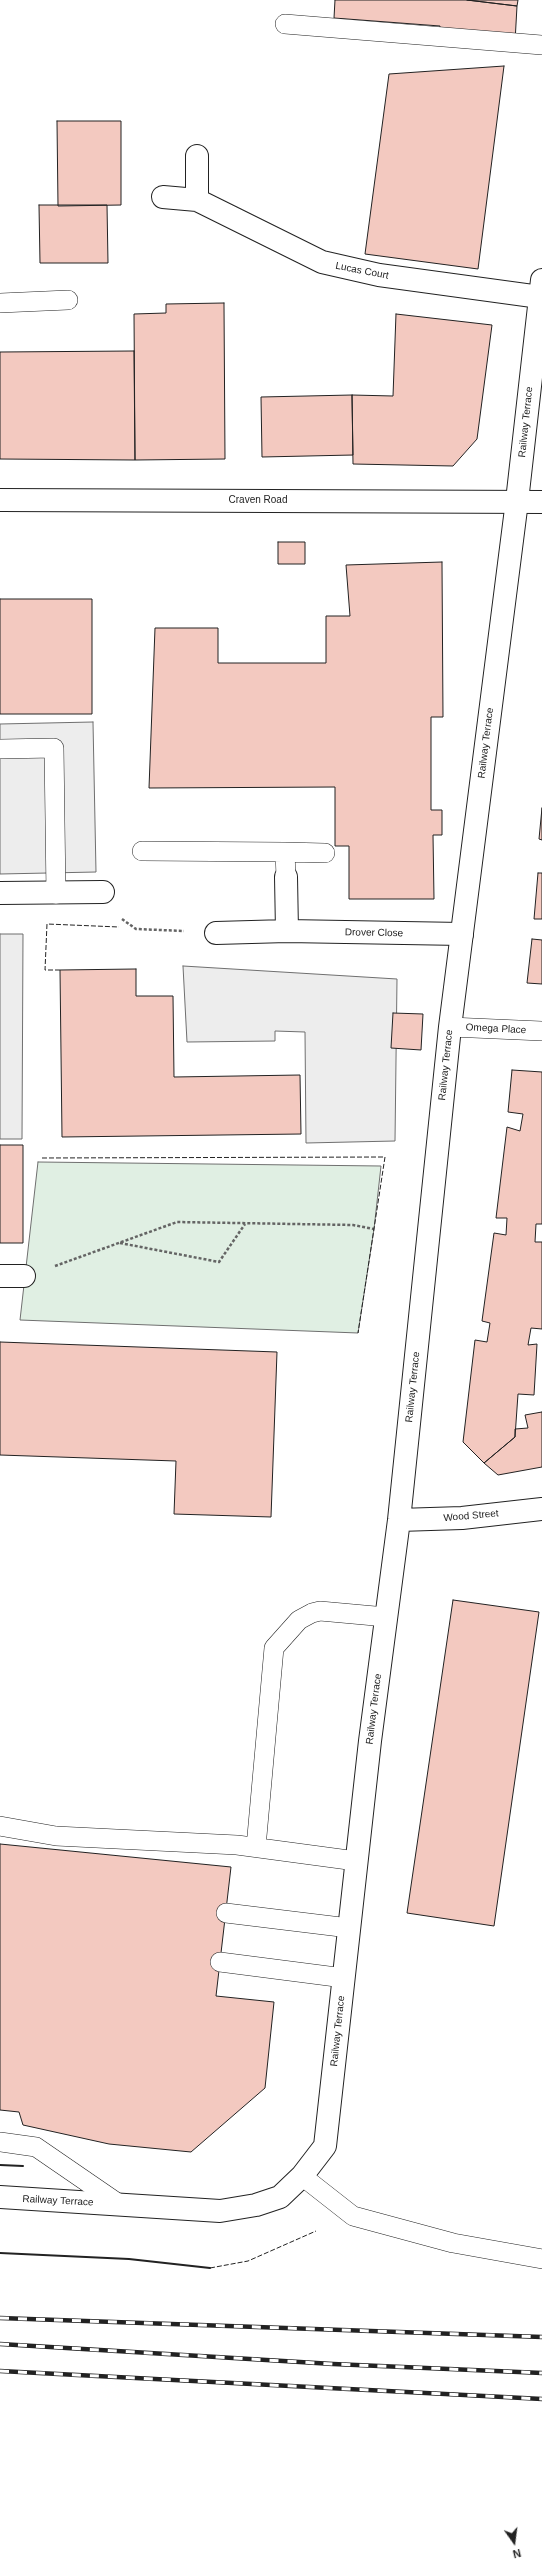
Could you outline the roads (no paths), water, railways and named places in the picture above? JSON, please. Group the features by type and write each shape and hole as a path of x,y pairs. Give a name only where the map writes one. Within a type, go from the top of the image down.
{"street":[{"path":"197,156 197,200"},
{"name":"Lucas Court","path":"163,197 197,200 322,262 379,275 541,289"},
{"name":"Railway Terrace","path":"0,2197 220,2211 256,2205 280,2197 302,2176 324,2146 356,1861 399,1520 450,1027 517,501 541,289"},
{"name":"Craven Road","path":"0,500 542,502"},
{"path":"286,877 287,931"},
{"path":"0,893 56,894 103,892"},
{"name":"Drover Close","path":"216,933 287,931 462,934"},
{"path":"0,1276 24,1276"},
{"name":"Wood Street","path":"399,1520 462,1518 542,1509"}],"lane":[{"path":"285,24 542,45"},
{"path":"0,303 68,300"},
{"path":"0,748 54,748 56,894"},
{"path":"142,851 325,853"},
{"path":"285,852 286,877"},
{"name":"Omega Place","path":"450,1027 542,1032"},
{"path":"256,1847 274,1648 299,1620 312,1613 320,1611 386,1617"},
{"path":"0,1826 56,1836 256,1847 356,1861"},
{"path":"226,1913 349,1928"},
{"path":"220,1962 344,1978"},
{"path":"0,2142 36,2147 119,2204"},
{"path":"302,2176 353,2216 453,2243 542,2259"}],"railway":[{"path":"0,2318 542,2337"},
{"path":"0,2344 333,2364 542,2373"},
{"path":"0,2371 542,2399"}]}
